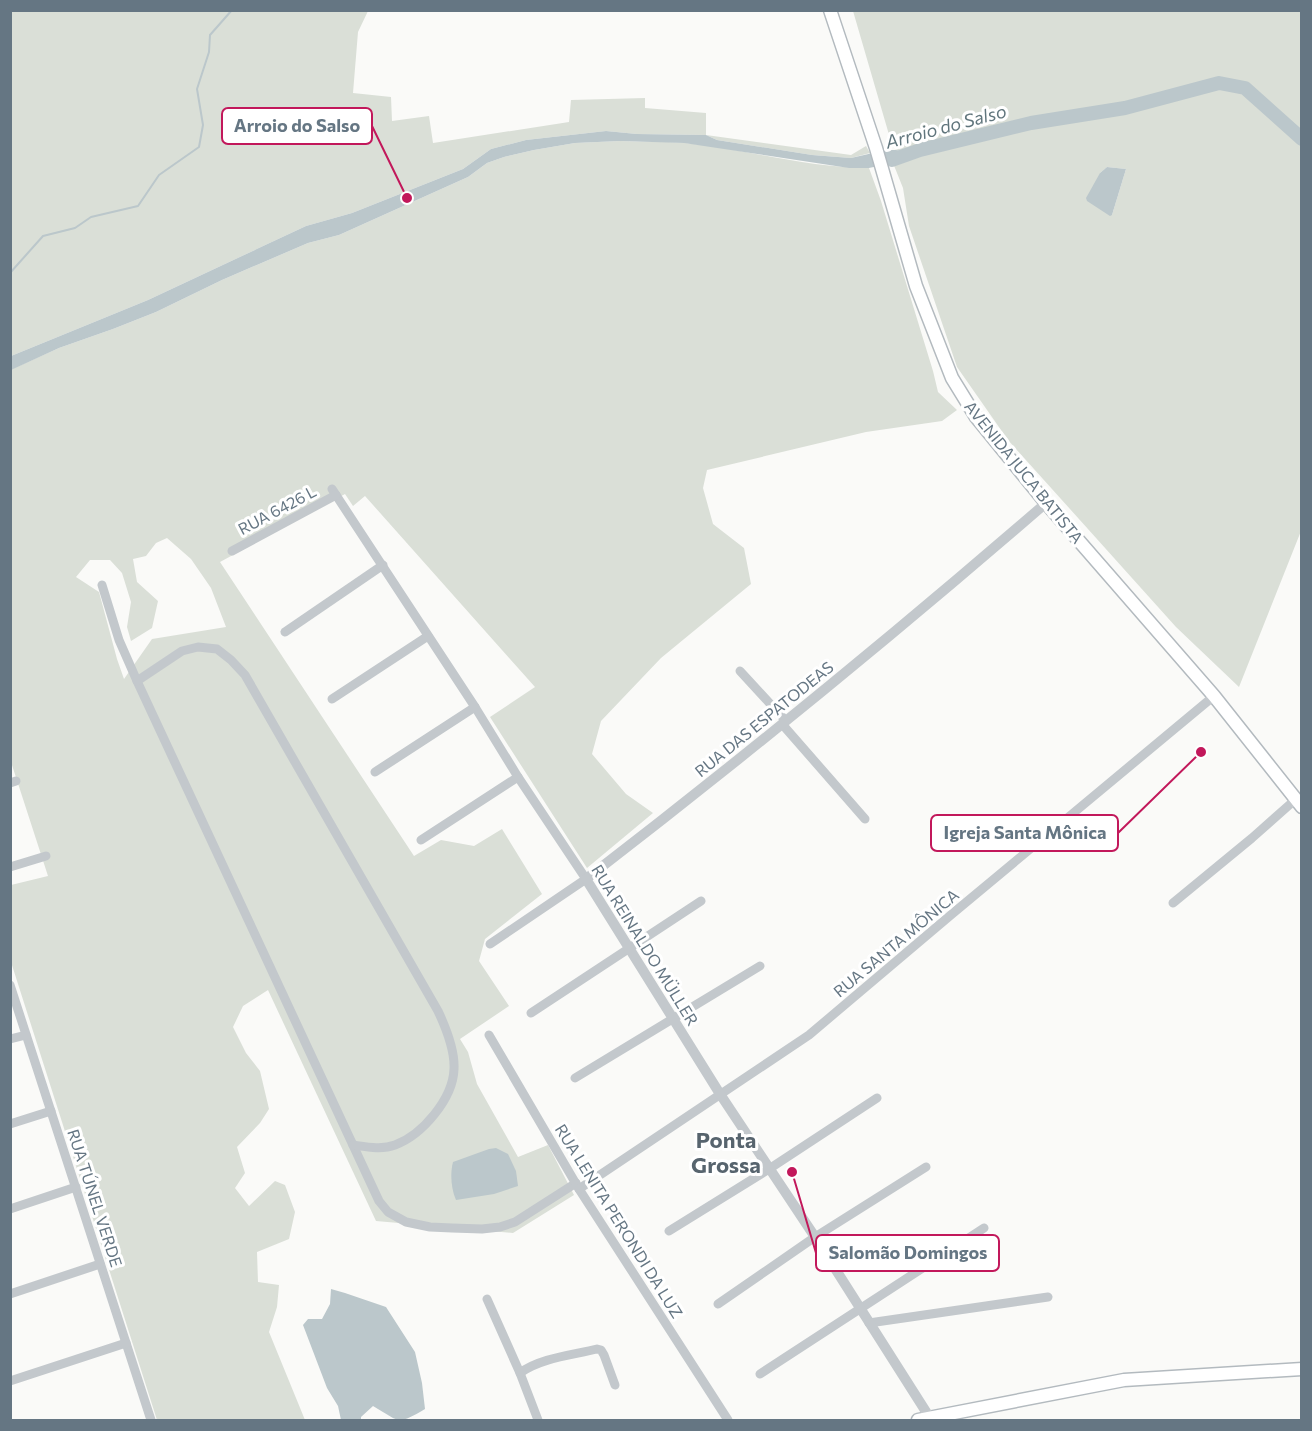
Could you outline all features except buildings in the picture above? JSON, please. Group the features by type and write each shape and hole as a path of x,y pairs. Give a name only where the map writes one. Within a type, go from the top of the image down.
{"main road":[{"name":"AVENIDA JUCA BATISTA","path":"830,10 876,148 916,286 952,378 976,417 1046,503 1214,696 1299,803"},
{"path":"924,1419 1124,1380 1302,1369"}],"street":[{"name":"RUA 6426 L","path":"232,551 334,492"},
{"name":"RUA REINALDO MÜLLER","path":"334,492 586,879 720,1094 815,1238 869,1323 924,1419"},
{"name":"RUA DAS ESPATODEAS","path":"490,944 586,879 693,797 924,608 1046,503"},
{"path":"285,632 382,566"},
{"name":"RUA SANTA MÔNICA","path":"102,585 119,640 137,681 379,1201 388,1212 406,1222 430,1227 482,1229 500,1227 514,1222 577,1186 809,1035 1214,696"},
{"path":"332,699 428,636"},
{"path":"137,681 182,651 198,646 217,649 245,675 446,1027 454,1067 452,1083 440,1108 424,1126 394,1145 380,1148 353,1145"},
{"path":"740,671 865,819"},
{"path":"375,772 475,707"},
{"path":"421,840 518,777"},
{"path":"1173,903 1252,838 1299,803"},
{"path":"10,867 46,856"},
{"path":"531,1013 701,901"},
{"path":"575,1078 760,966"},
{"name":"RUA TÚNEL VERDE","path":"10,985 150,1420"},
{"path":"10,1040 26,1035"},
{"name":"RUA LENITA PERONDI DA LUZ","path":"489,1035 577,1186 728,1420"},
{"path":"669,1231 877,1098"},
{"path":"10,1124 51,1111"},
{"path":"718,1304 926,1167"},
{"path":"10,1209 76,1187"},
{"path":"760,1374 984,1228"},
{"path":"10,1294 100,1264"},
{"path":"869,1323 1048,1297"},
{"path":"488,1299 538,1420"},
{"path":"10,1381 126,1343"},
{"path":"520,1373 528,1367 597,1349 601,1350 604,1355 615,1385"}],"shaded area":[{"path":"11,11 368,11 358,32 353,93 391,97 392,121 429,116 433,143 569,122 571,100 645,98 645,108 706,113 706,135 606,131 526,140 491,149 463,169 352,213 306,226 148,300 11,356"},
{"path":"853,11 1301,11 1301,531 1239,687 1176,627 1008,440 957,367 909,226 903,188 893,163 906,160 909,152 896,150 892,145","holes":["1107,167 1126,169 1112,215 1100,173"]},
{"path":"606,131 706,135 717,140 812,155 851,158 886,150 909,152 906,160 869,168 849,168 684,143 620,141 575,143 504,157 487,163 468,177 339,235 308,243 222,280 156,312 59,348 11,370 11,356 148,300 306,226 352,213 463,169 491,149 526,140"},
{"path":"706,135 851,155 866,146 870,153 851,158 812,155 717,140"},
{"path":"620,141 685,143 800,162 869,168 938,392 957,410 942,421 866,432 707,470 703,488 713,524 744,548 751,584 661,658 601,721 592,754 626,794 653,813 587,868 490,717 535,687 365,496 353,506 345,494 220,562 414,856 441,840 474,846 502,829 542,894 485,939 479,961 509,1006 460,1039 468,1052 477,1084 518,1157 548,1145 574,1195 513,1233 376,1221 268,990 243,1006 233,1027 246,1053 260,1071 269,1109 260,1123 237,1147 245,1173 235,1188 249,1206 275,1181 285,1185 295,1212 289,1239 257,1252 258,1282 279,1285 277,1307 269,1332 305,1420 157,1420 11,962 11,885 48,876 11,762 10,370 59,348 156,312 222,280 308,243 339,235 468,177 487,163 534,150 575,143","holes":["167,538 191,559 211,588 226,627 152,639 124,679 99,592 76,577 90,560 110,560 122,573 131,602 127,627 131,641 152,628 158,601 137,582 133,559 146,556 156,543"]},
{"path":"1107,167 1126,169 1110,216 1086,198 1100,173"},
{"path":"496,1148 508,1154 516,1171 518,1186 494,1194 456,1200 452,1181 453,1162"},
{"path":"331,1289 386,1307 415,1352 425,1409 409,1418 399,1420 373,1406 361,1417 361,1420 341,1420 338,1406 327,1388 303,1325 308,1319 322,1319 330,1304"}],"waterway":[{"path":"10,273 43,236 75,228 91,217 138,206 159,175 199,147 203,125 197,89 209,52 210,35 232,10"},
{"name":"Arroio do Salso","path":"892,160 920,150 1031,123 1125,108 1219,83 1245,88 1302,139"}],"place":[{"name":"Arroio do Salso","path":"407,198"},
{"name":"Igreja Santa Mônica","path":"1201,752"},
{"name":"Salomão Domingos","path":"792,1172"}],"district":[{"name":"Ponta Grossa","path":"726,1152"}]}
